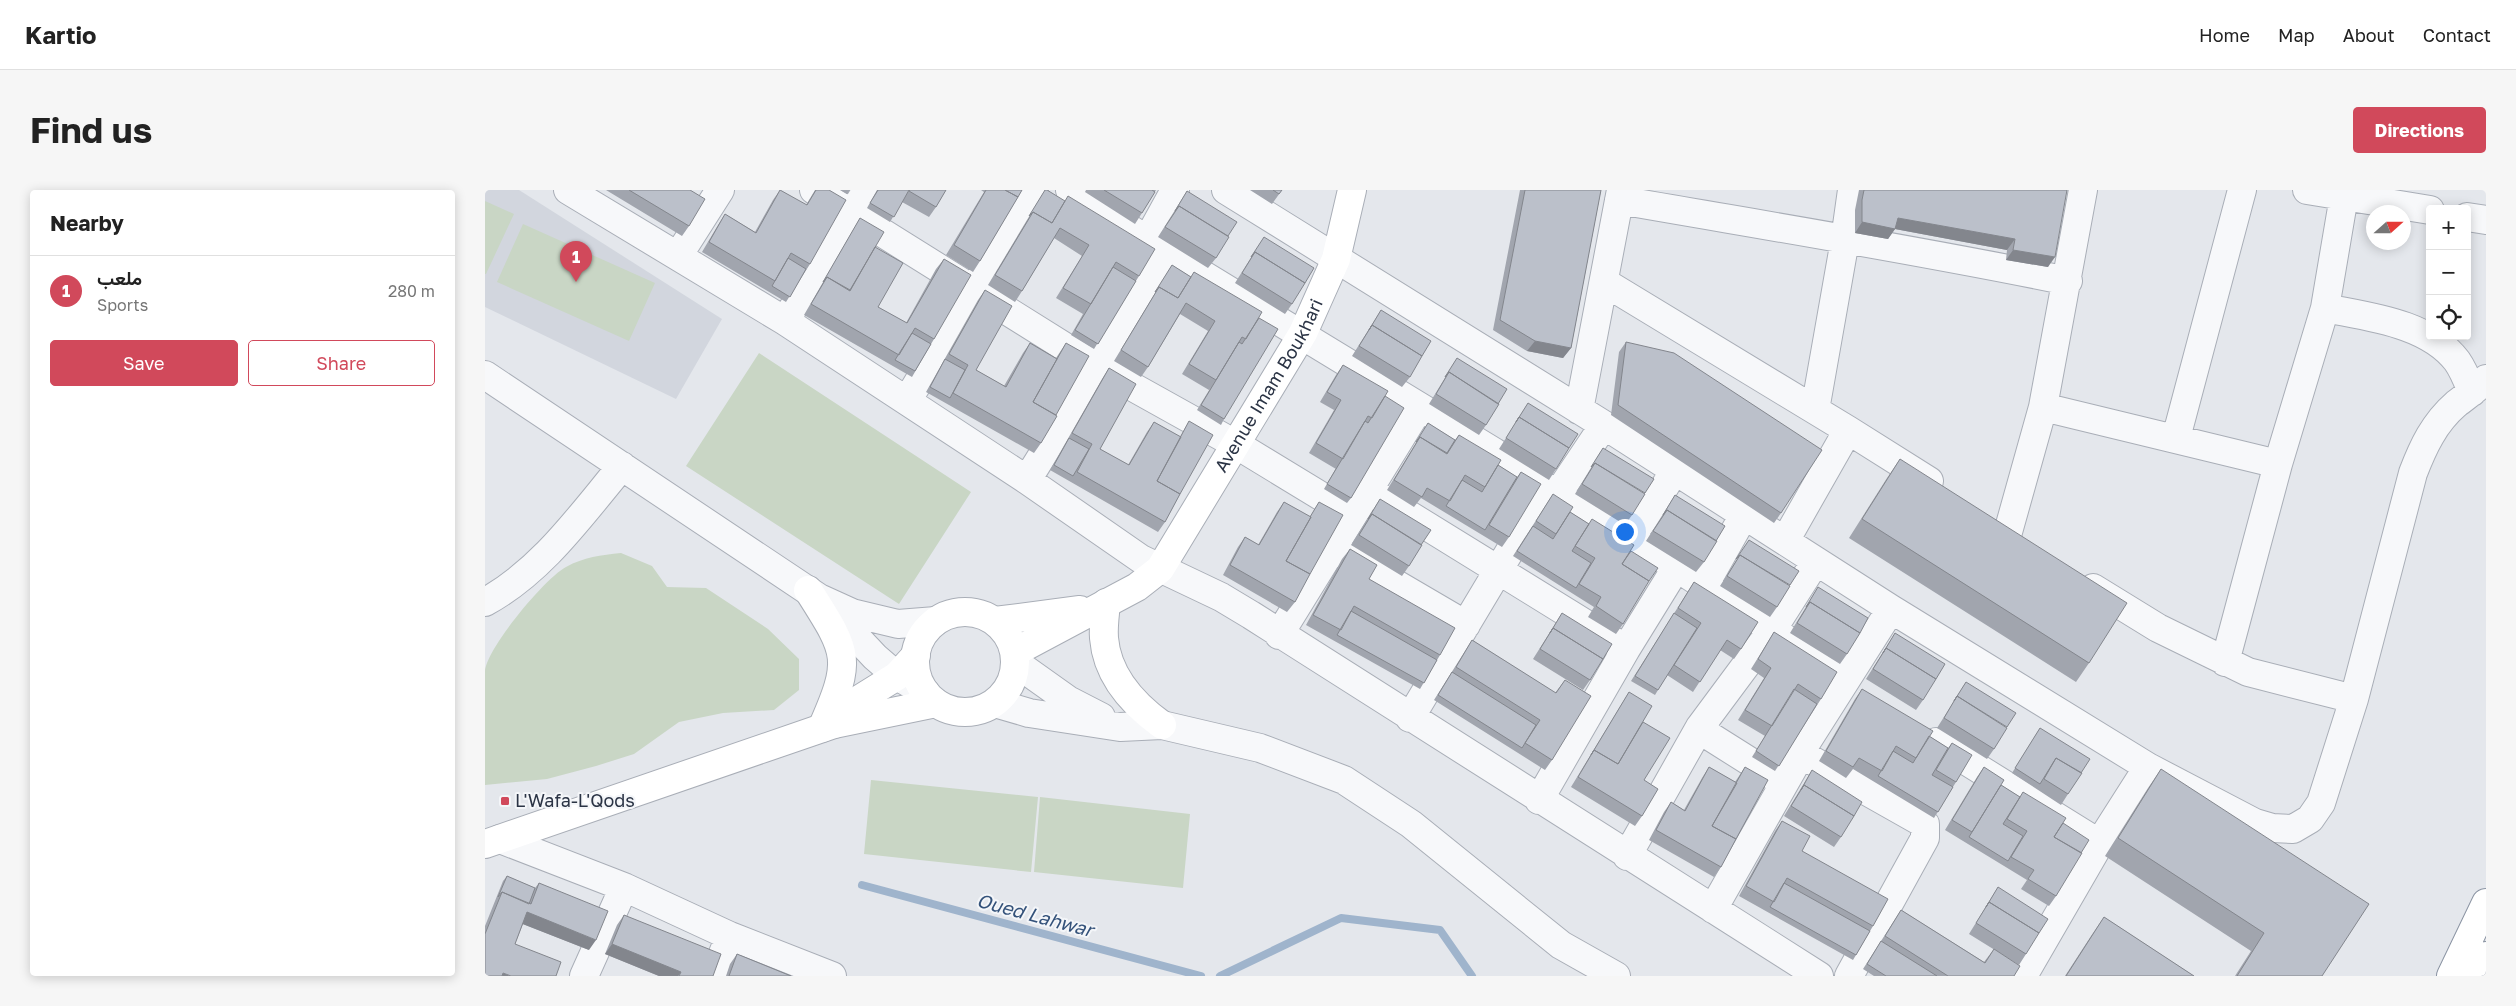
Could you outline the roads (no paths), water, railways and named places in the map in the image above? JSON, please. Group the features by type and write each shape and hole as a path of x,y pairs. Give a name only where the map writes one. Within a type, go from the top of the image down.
{"main road":[{"name":"Avenue Imam Boukhari","path":"1160,569 1237,445 1303,333 1336,260 1351,190"},
{"path":"1015,657 1137,587 1160,569"},
{"path":"814,594 836,634 844,656 841,682 828,726"},
{"path":"995,621 1102,606"},
{"path":"1102,606 1103,638 1109,666 1124,689 1143,711 1162,725"},
{"path":"965,612 981,614 995,621 1011,640 1015,657 1010,685 995,703 981,710 965,713 950,710 931,697 915,668 916,655 926,630 936,621 950,614 965,612"},
{"path":"828,726 859,699 897,676 916,655"},
{"path":"493,842 828,726 931,697"},
{"path":"2451,976 2486,903"},
{"path":"2475,976 2486,956"}],"street":[{"path":"678,256 720,190"},
{"path":"814,190 1097,367 1237,445 1352,515"},
{"path":"785,321 867,190"},
{"path":"907,401 1034,190"},
{"path":"1071,190 1156,245 1303,333 1419,408 1494,452 1552,492 1630,537 1676,568 1705,584 1845,681 1868,700"},
{"path":"1027,480 1097,367 1156,245 1175,190"},
{"path":"1226,190 1604,425 1891,608 2148,767 2255,823 2272,828 2293,830 2310,820 2321,803 2353,699 2413,473 2421,451 2429,434 2442,418 2479,386 2439,343 2419,332 2325,308"},
{"path":"1815,410 1852,190"},
{"path":"2008,532 2043,407 2068,281 2083,190"},
{"path":"2177,438 2242,190"},
{"path":"2307,190 2426,209"},
{"path":"572,191 785,321 1027,480 1123,547 1160,569 1221,597 1819,976"},
{"path":"1579,410 1620,195 1845,240 1951,257 2068,281"},
{"path":"2225,662 2278,464 2325,308 2343,196"},
{"path":"2471,218 2486,220"},
{"path":"1604,282 1848,430 1949,494"},
{"path":"485,375 814,594 852,613 898,624 936,621"},
{"path":"2043,407 2278,464"},
{"path":"1279,635 1367,489 1419,408"},
{"path":"1410,718 1499,570 1552,492 1604,425"},
{"path":"1785,541 1848,430"},
{"path":"485,602 499,594 547,555 622,466"},
{"path":"1630,537 1651,510 1675,470"},
{"path":"1367,489 1626,649"},
{"path":"1705,584 1744,515"},
{"path":"1983,516 2031,547"},
{"path":"1333,547 1466,625"},
{"path":"1627,856 1700,727 1772,630 1816,561"},
{"path":"1539,800 1626,649 1676,568"},
{"path":"2070,573 2158,628 2225,662 2248,672 2353,699"},
{"path":"814,594 875,657 897,676 931,697"},
{"path":"1713,910 1804,746 1891,608"},
{"path":"1015,657 1068,700 1120,727"},
{"path":"995,703 1029,713 1120,727 1162,725 1260,748 1344,780 1411,824 1561,945 1616,976"},
{"path":"1700,727 1711,737 1784,783"},
{"path":"1917,730 2100,844"},
{"path":"1801,754 1925,824 1925,838 1849,976"},
{"path":"2023,976 2100,844 2148,767"},
{"path":"493,842 624,887 730,936 832,976"},
{"path":"584,976 624,887"},
{"path":"714,976 730,936"}],"waterway":[{"name":"Oued Lahwar","path":"862,885 1201,976"},
{"name":"Oued Lahwar","path":"1220,976 1341,918 1440,930 1472,976"}],"place":[{"name":"ملعب","path":"576,282"},
{"name":"L'Wafa-L'Qods","path":"505,801"}]}
